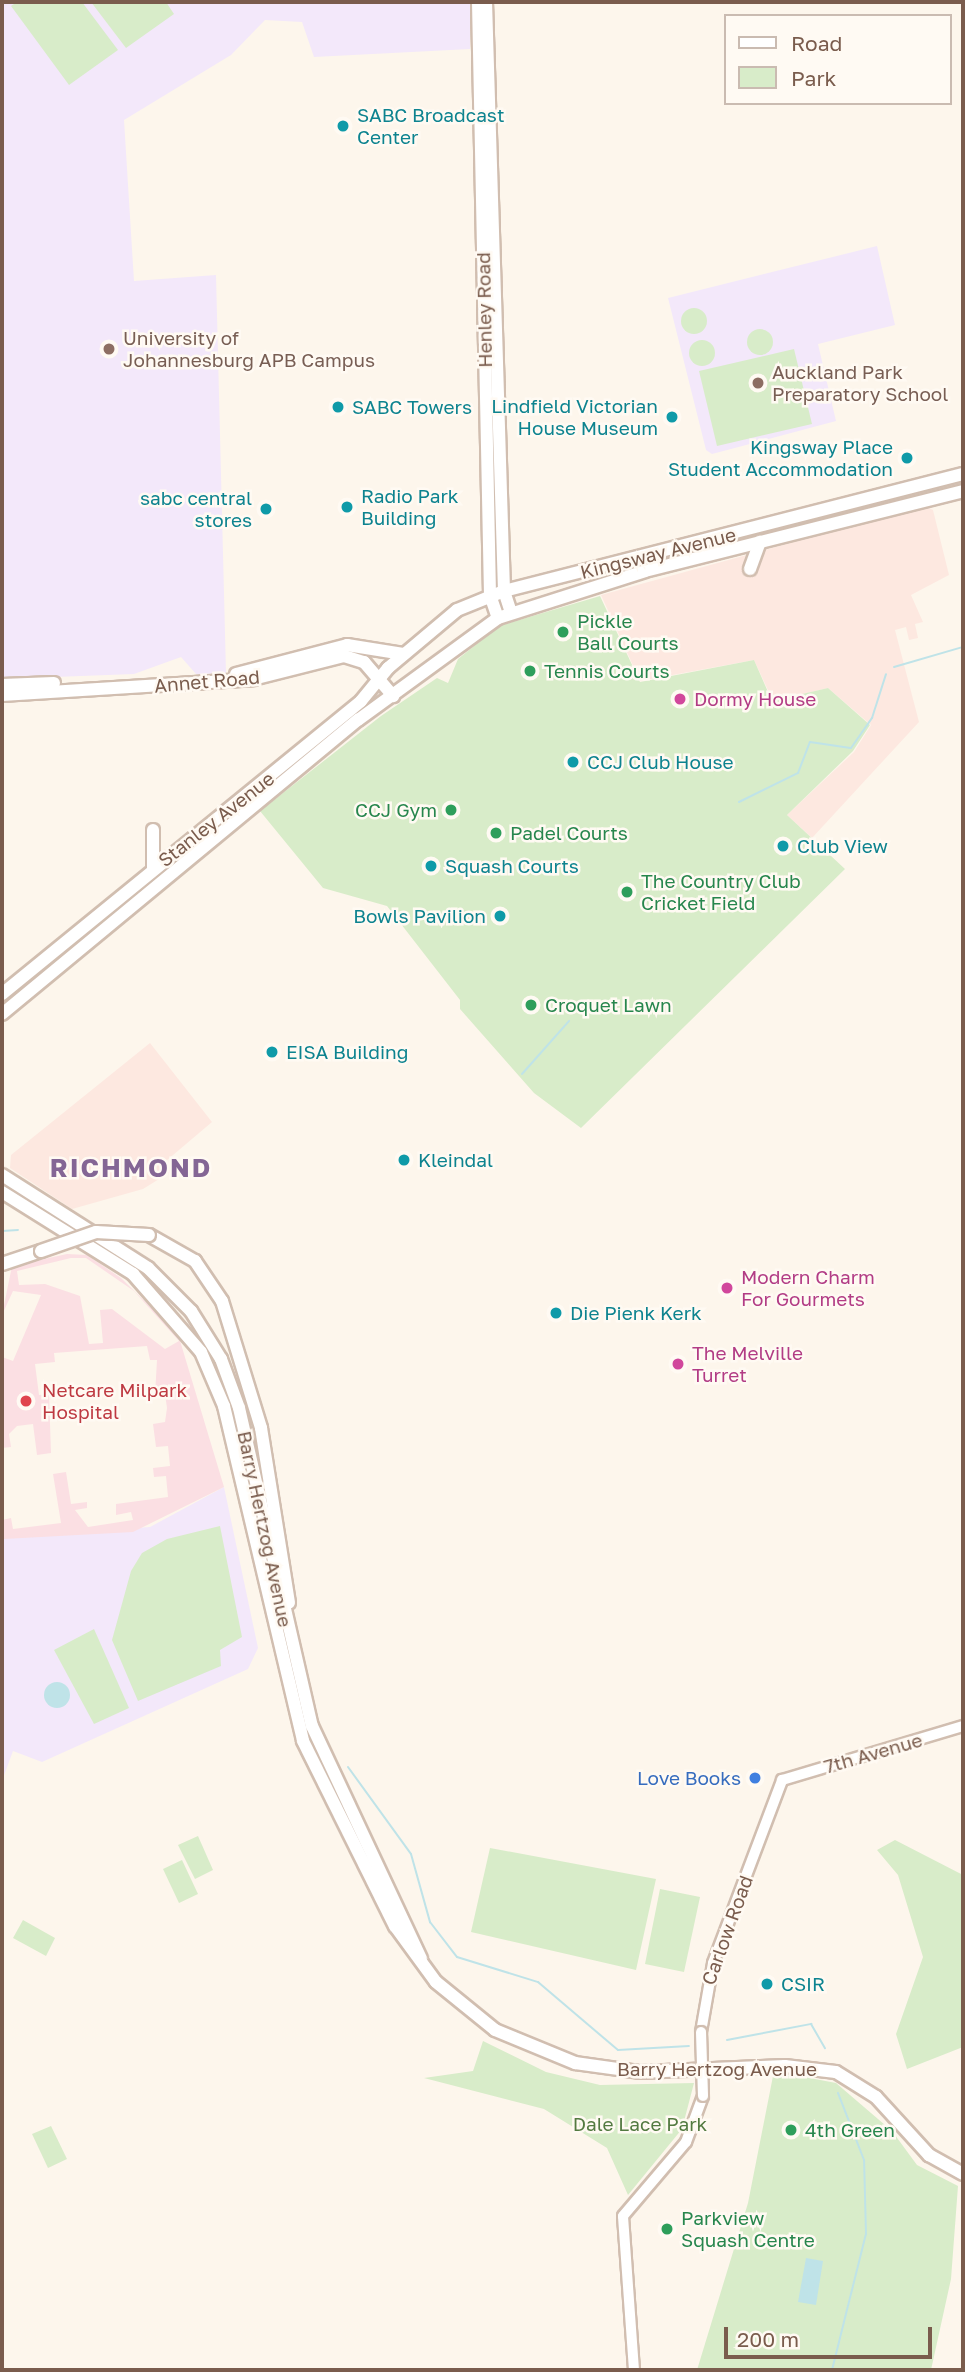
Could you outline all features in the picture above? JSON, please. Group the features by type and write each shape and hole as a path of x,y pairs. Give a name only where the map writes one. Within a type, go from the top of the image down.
{"main road":[{"name":"Henley Road","path":"478,2 490,595 498,618"},
{"name":"Henley Road","path":"486,2 504,591 511,613"},
{"name":"Kingsway Avenue","path":"377,680 448,615 490,595 963,474"},
{"name":"Kingsway Avenue","path":"393,696 498,618 511,613 760,542 963,491"},
{"path":"750,569 760,542"},
{"name":"Annet Road","path":"2,685 232,674 352,645 403,654"},
{"name":"Annet Road","path":"2,695 246,680 344,656 363,662 393,696"},
{"name":"Stanley Avenue","path":"2,994 362,701 377,680"},
{"name":"Stanley Avenue","path":"2,1014 79,948 393,696"},
{"path":"153,830 153,869"},
{"name":"Barry Hertzog Avenue","path":"2,1175 148,1268 207,1333 239,1408 299,1686 321,1748 423,1966"},
{"name":"Barry Hertzog Avenue","path":"2,1192 133,1274 201,1352 227,1417 303,1741 378,1895 423,1966 495,2030 575,2063 632,2071 785,2066 836,2072 876,2097 929,2155 963,2174"},
{"path":"2,1264 96,1232 149,1235 203,1269 230,1325 264,1448 299,1686"}],"street":[{"name":"7th Avenue","path":"781,1786 963,1726"},
{"name":"Carlow Road","path":"631,2370 624,2216 686,2142 703,2096 701,2032 713,1963 781,1786"}],"shaded area":[{"name":"University of Johannesburg APB Campus","path":"2,2 471,2 470,49 314,57 302,22 265,20 231,55 124,120 134,281 216,275 226,673 196,674 181,657 134,674 2,679"},
{"name":"Auckland Park Preparatory School","path":"877,246 895,325 818,344 836,421 712,454 706,450 668,298"},
{"path":"925,506 933,510 949,575 911,595 923,622 915,624 918,638 909,640 906,627 895,630 919,722 812,838 787,815 854,752 871,725 828,688 773,701 754,660 640,681 601,595"},
{"path":"150,1043 212,1122 166,1161 172,1171 143,1189 72,1209 10,1168 11,1155"},
{"name":"Netcare Milpark Hospital","path":"67,1254 87,1255 121,1278 178,1334 224,1487 133,1532 4,1539 2,1520 11,1518 13,1529 61,1523 53,1474 66,1472 71,1504 87,1502 87,1508 75,1510 88,1527 133,1520 131,1512 116,1515 116,1504 168,1497 166,1476 154,1477 153,1468 170,1466 168,1446 156,1447 153,1424 165,1422 167,1408 165,1394 155,1395 157,1360 150,1360 147,1346 54,1353 55,1362 35,1364 39,1395 49,1394 51,1453 37,1455 33,1424 17,1426 9,1434 11,1447 2,1448 2,1357 13,1361 41,1295 13,1291 2,1315 12,1266","holes":["71,1258 86,1258 134,1291 179,1341 165,1349 112,1309 100,1310 103,1343 89,1344 80,1296 45,1284 19,1285 17,1271"]},
{"path":"224,1487 258,1648 248,1669 42,1762 13,1751 2,1781 2,1538 150,1527"}],"green space":[{"path":"17,2 82,2 118,50 69,85 11,6"},
{"path":"91,2 166,2 174,14 126,48"},
{"path":"694,308 703,312 707,321 703,330 694,334 685,330 681,321 685,312"},
{"path":"760,329 769,333 773,342 769,351 760,355 751,351 747,342 751,333"},
{"path":"702,340 711,344 715,353 711,362 702,366 693,362 689,353 693,344"},
{"path":"794,349 812,424 717,446 699,371"},
{"path":"600,596 640,682 754,660 772,701 828,688 870,725 853,751 787,815 845,869 581,1128 534,1093 460,1009 460,1000 387,906 323,888 260,811 381,716 437,678 448,683 458,659 499,626"},
{"path":"220,1526 242,1637 220,1650 221,1666 138,1701 112,1640 131,1571 142,1553 167,1539"},
{"path":"94,1629 129,1708 94,1724 54,1650"},
{"path":"198,1836 213,1870 195,1879 178,1845"},
{"path":"895,1840 963,1875 963,2047 907,2069 896,2034 923,1957 898,1875 877,1850"},
{"path":"490,1848 656,1879 636,1970 471,1932"},
{"path":"182,1860 198,1894 179,1903 163,1869"},
{"path":"660,1889 700,1897 684,1972 645,1964"},
{"path":"23,1920 55,1938 46,1956 13,1938"},
{"name":"Dale Lace Park","path":"483,2041 546,2072 600,2085 694,2083 682,2129 628,2195 607,2148 544,2109 424,2078 473,2071"},
{"path":"794,2075 836,2083 892,2131 917,2165 958,2186 951,2279 931,2370 697,2370 748,2203 773,2076"},
{"path":"51,2126 67,2159 48,2168 32,2134"}],"water":[{"path":"57,1682 66,1686 70,1695 66,1704 57,1708 48,1704 44,1695 48,1686"},
{"path":"806,2258 823,2261 816,2305 798,2302"}],"waterway":[{"path":"894,667 963,647"},
{"path":"739,802 798,773 810,742 851,748 872,718 886,674"},
{"path":"522,1074 569,1021"},
{"path":"2,1231 18,1230"},
{"path":"348,1767 411,1854 430,1922 457,1957 538,1982 618,2050 689,2046"},
{"path":"727,2040 811,2024 825,2048"},
{"path":"832,2370 866,2234 864,2160 838,2093"}],"place":[{"name":"SABC Broadcast Center","path":"343,126"},
{"name":"University of Johannesburg APB Campus","path":"109,349"},
{"name":"Auckland Park Preparatory School","path":"758,383"},
{"name":"SABC Towers","path":"338,407"},
{"name":"Lindfield Victorian House Museum","path":"672,417"},
{"name":"Kingsway Place Student Accommodation","path":"907,458"},
{"name":"Radio Park Building","path":"347,507"},
{"name":"sabc central stores","path":"266,509"},
{"name":"Pickle Ball Courts","path":"563,632"},
{"name":"Tennis Courts","path":"530,671"},
{"name":"Dormy House","path":"680,699"},
{"name":"CCJ Club House","path":"573,762"},
{"name":"CCJ Gym","path":"451,810"},
{"name":"Padel Courts","path":"496,833"},
{"name":"Club View","path":"783,846"},
{"name":"Squash Courts","path":"431,866"},
{"name":"The Country Club Cricket Field","path":"627,892"},
{"name":"Bowls Pavilion","path":"500,916"},
{"name":"Croquet Lawn","path":"531,1005"},
{"name":"EISA Building","path":"272,1052"},
{"name":"Kleindal","path":"404,1160"},
{"name":"Modern Charm For Gourmets","path":"727,1288"},
{"name":"Die Pienk Kerk","path":"556,1313"},
{"name":"The Melville Turret","path":"678,1364"},
{"name":"Netcare Milpark Hospital","path":"26,1401"},
{"name":"Love Books","path":"755,1778"},
{"name":"CSIR","path":"767,1984"},
{"name":"4th Green","path":"791,2130"},
{"name":"Parkview Squash Centre","path":"667,2229"}],"district":[{"name":"RICHMOND","path":"131,1168"}]}
